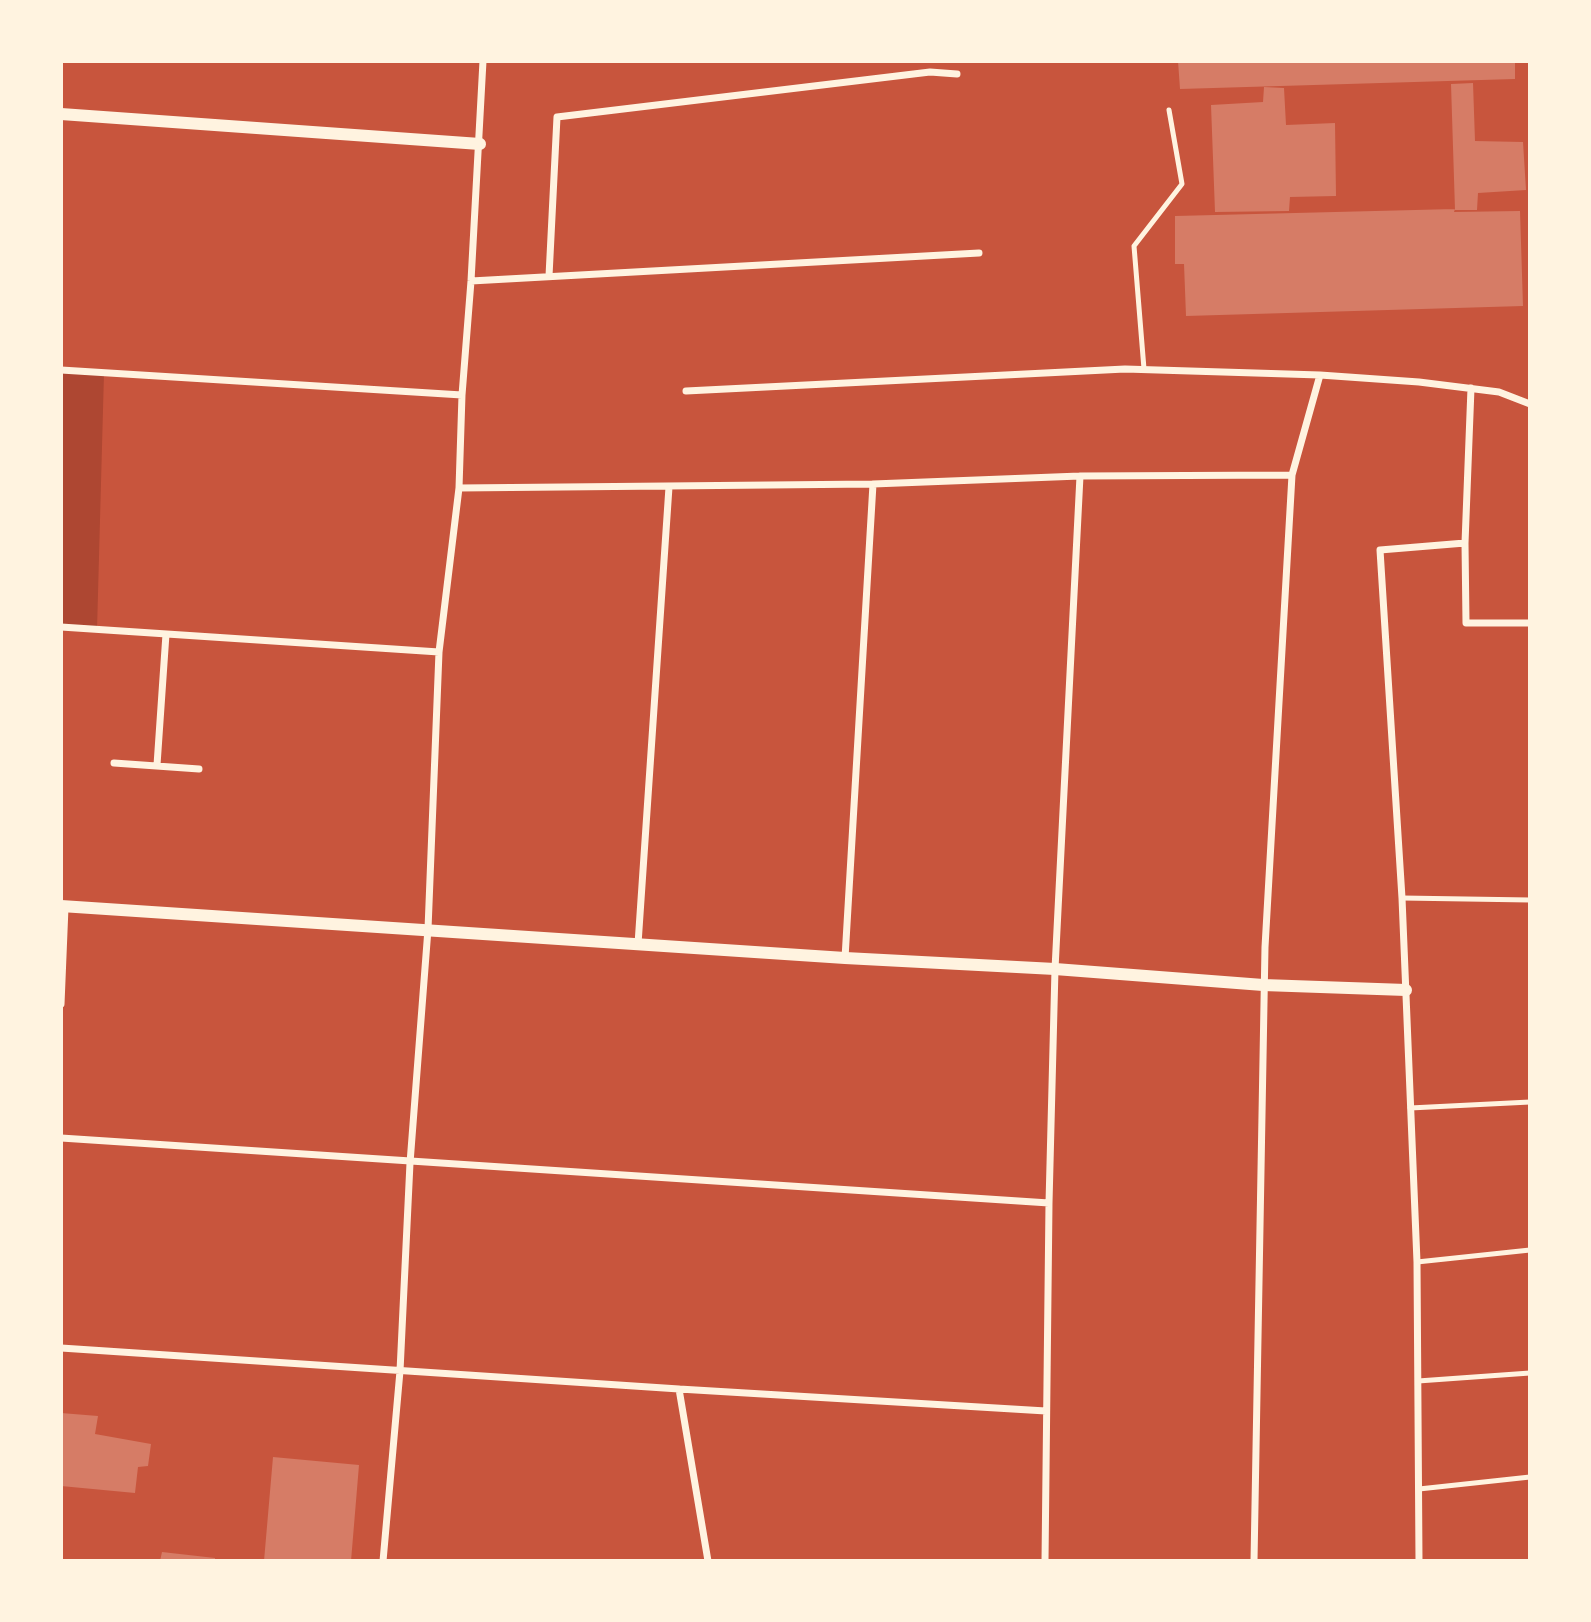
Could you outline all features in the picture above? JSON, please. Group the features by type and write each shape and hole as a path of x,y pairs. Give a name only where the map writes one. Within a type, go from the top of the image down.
{"street":[{"path":"383,1561 400,1371 410,1163 428,929 439,652 459,488 462,395 484,61"},
{"path":"549,276 557,117 930,72 957,74"},
{"path":"61,114 480,144"},
{"path":"471,281 979,253"},
{"path":"686,391 1144,369 1320,375 1419,382 1499,392 1530,404"},
{"path":"61,370 462,395"},
{"path":"1254,1561 1263,985 1292,475 1320,375"},
{"path":"1471,388 1465,543 1466,622 1530,624"},
{"path":"459,488 873,484 1080,476 1292,475"},
{"path":"1045,1561 1055,969 1080,476"},
{"path":"845,958 873,484"},
{"path":"638,944 669,487"},
{"path":"1419,1561 1417,1262 1402,898 1380,550 1465,543"},
{"path":"61,627 439,652"},
{"path":"157,765 166,634"},
{"path":"114,763 199,769"},
{"path":"61,1004 63,906 845,958 1055,969 1263,985 1406,990"},
{"path":"61,1138 1049,1203"},
{"path":"61,1348 1046,1411"},
{"path":"678,1389 708,1561"}],"lane":[{"path":"1144,369 1134,246 1182,184 1169,110"},
{"path":"1402,898 1530,900"},
{"path":"1410,1108 1530,1102"},
{"path":"1417,1262 1530,1250"},
{"path":"1418,1381 1530,1373"},
{"path":"1419,1489 1530,1477"}],"shaded area":[{"path":"61,370 104,373 97,630 61,627"}],"building":[{"path":"1178,61 1515,61 1515,79 1180,89"},
{"path":"1473,83 1475,141 1523,142 1526,190 1478,193 1477,210 1455,210 1451,84"},
{"path":"1264,87 1284,88 1286,125 1335,123 1336,196 1290,197 1289,211 1215,212 1211,105 1263,102"},
{"path":"1455,209 1454,212 1520,211 1523,306 1186,316 1184,264 1175,264 1175,216"},
{"path":"61,1413 98,1416 95,1434 151,1444 148,1466 138,1467 135,1493 61,1486"},
{"path":"273,1457 359,1465 351,1561 264,1561"},
{"path":"162,1552 215,1558 215,1561 160,1561"}]}
